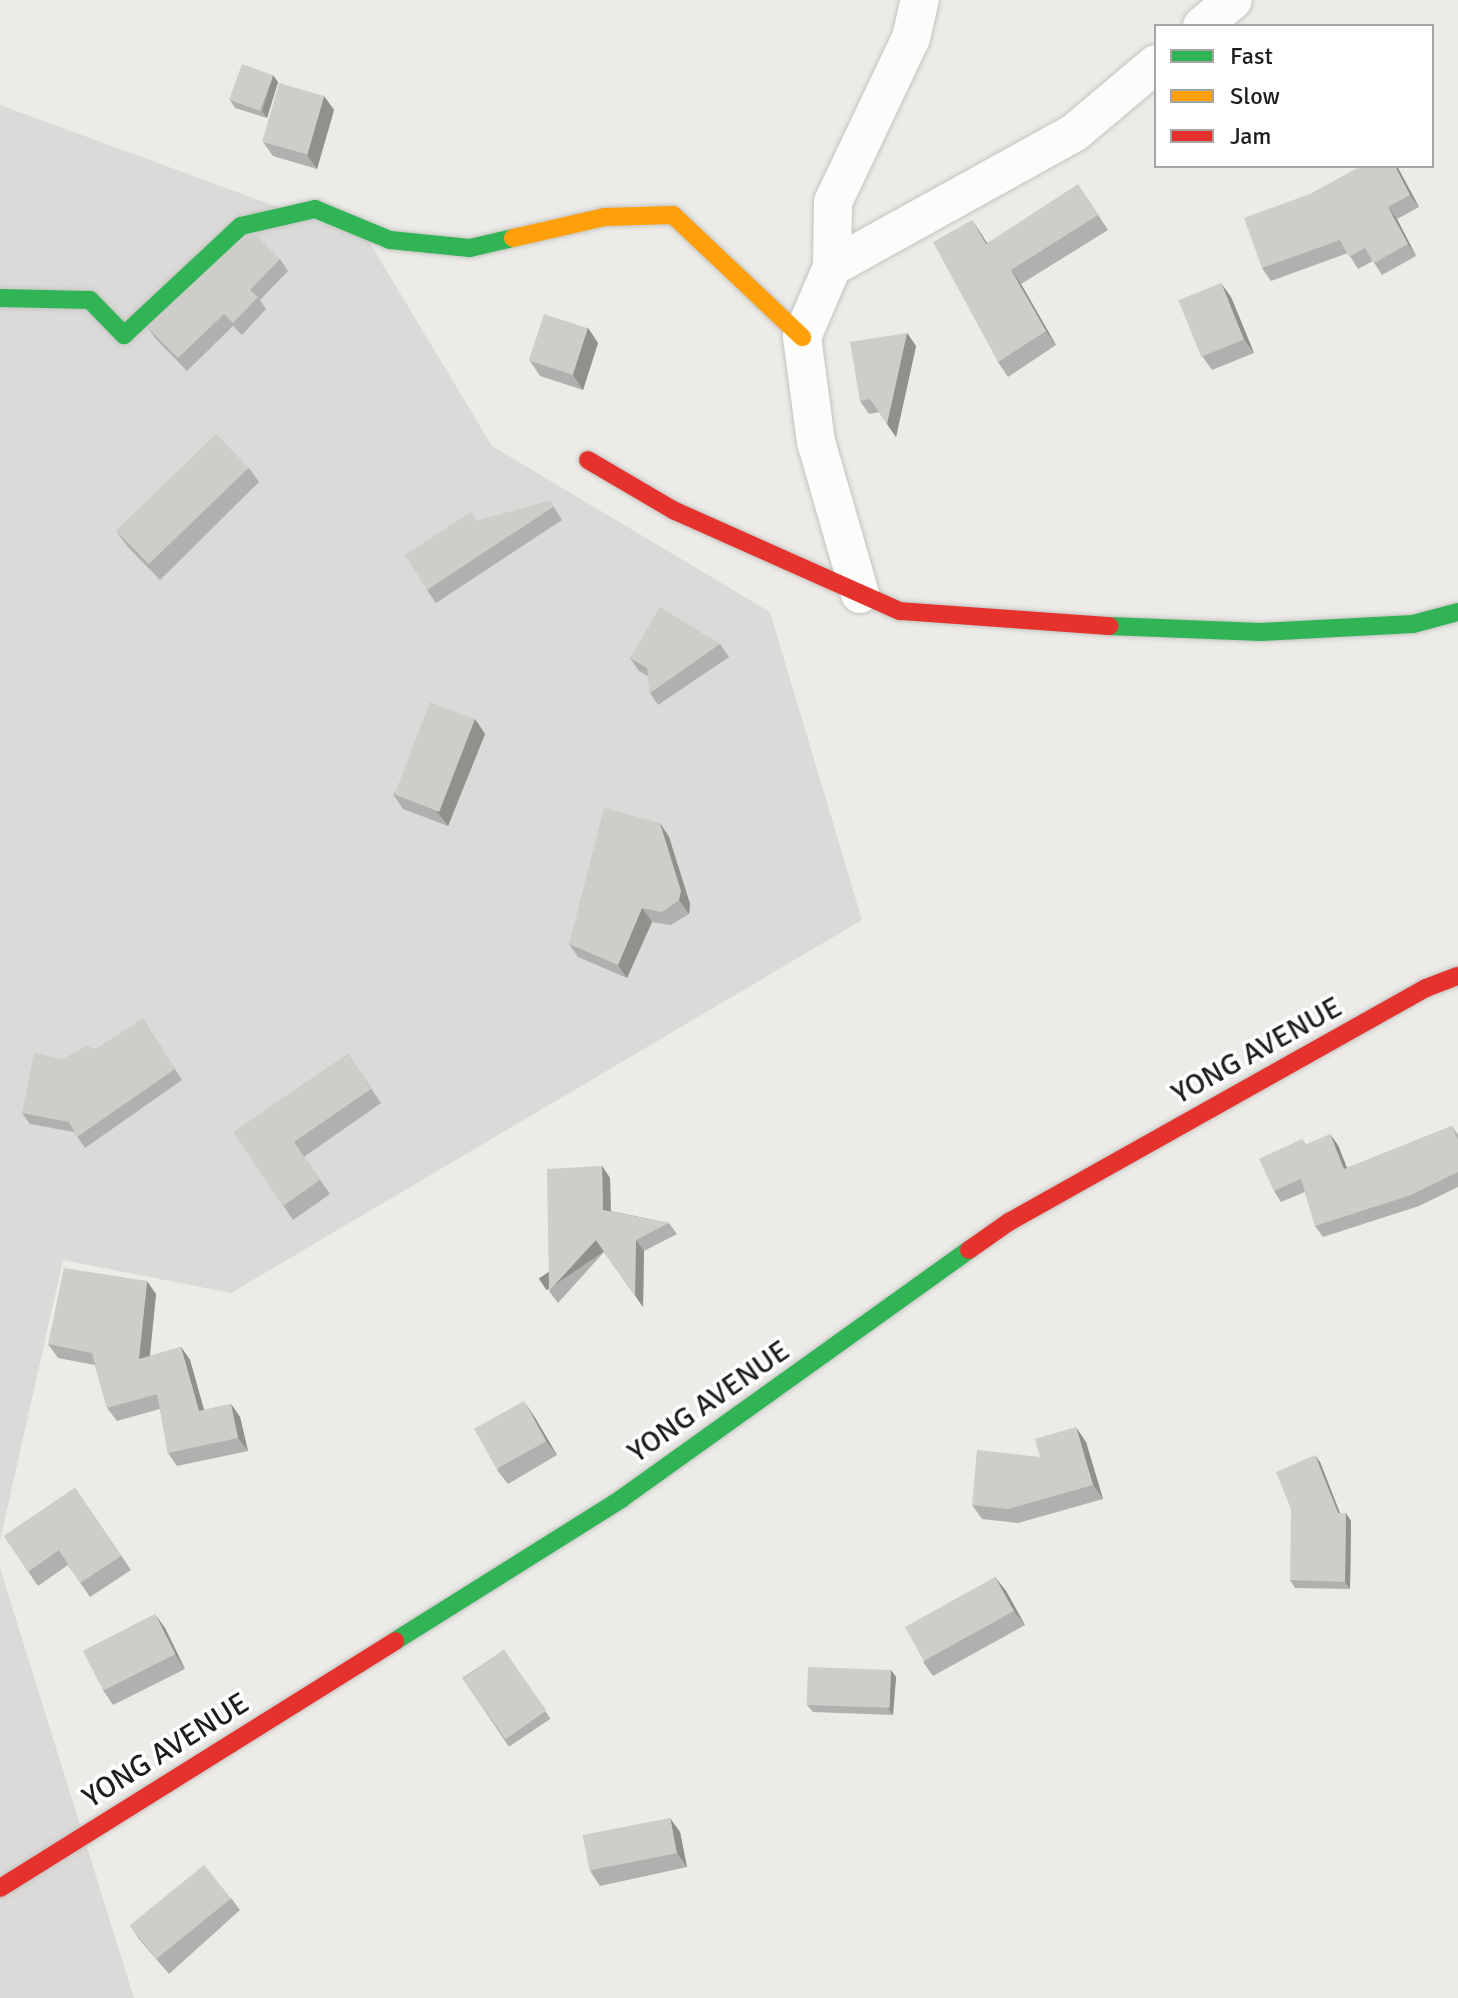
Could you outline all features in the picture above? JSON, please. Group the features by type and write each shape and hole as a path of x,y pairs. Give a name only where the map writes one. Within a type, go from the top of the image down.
{"street":[{"path":"860,594 816,442 802,337 832,267 833,202 911,38 920,0"},
{"path":"1204,24 1233,0"},
{"path":"832,267 1074,133 1154,66"},
{"path":"0,298 90,300 124,335 241,226 315,209 390,240 470,248 605,217 673,215 802,337"},
{"path":"588,460 675,511 900,611 1043,624 1261,632 1413,624 1458,612"},
{"name":"YONG AVENUE","path":"0,1888 621,1499 1009,1222 1426,988 1458,976"}],"shaded area":[{"path":"0,105 368,240 492,446 770,612 862,920 231,1293 63,1260 0,1541"},
{"path":"0,1568 134,1998 0,1998"}],"building":[{"path":"242,64 273,75 260,111 229,100"},
{"path":"279,83 324,96 307,155 262,142"},
{"path":"1357,168 1396,168 1410,195 1388,207 1408,244 1374,263 1365,248 1349,257 1340,240 1262,268 1244,218 1310,194"},
{"path":"1078,184 1098,215 1011,270 1046,331 998,362 933,242 972,220 986,244"},
{"path":"255,234 280,259 250,290 258,297 233,323 224,314 178,358 147,327 245,237"},
{"path":"1221,283 1244,340 1201,357 1178,300"},
{"path":"544,314 588,328 573,375 529,361"},
{"path":"907,333 887,424 870,399 860,401 850,342"},
{"path":"216,434 249,468 149,564 116,531"},
{"path":"550,501 553,507 427,590 405,555 471,512 476,521"},
{"path":"660,607 720,644 650,693 647,668 630,658"},
{"path":"430,702 475,719 439,812 395,794"},
{"path":"604,808 660,823 681,891 679,900 662,912 642,908 618,965 569,944"},
{"path":"143,1019 175,1069 77,1137 69,1122 22,1113 34,1053 62,1059 87,1046 96,1049"},
{"path":"348,1054 371,1089 294,1142 320,1180 283,1206 234,1132"},
{"path":"1452,1126 1458,1140 1458,1172 1411,1195 1315,1226 1301,1179 1274,1191 1259,1159 1302,1139 1305,1145 1330,1134 1344,1169"},
{"path":"602,1166 603,1210 669,1223 636,1240 635,1295 596,1240 549,1291 547,1169"},
{"path":"64,1268 147,1281 139,1359 181,1347 199,1411 231,1404 238,1438 168,1453 157,1394 107,1408 92,1353 48,1344"},
{"path":"524,1401 546,1441 496,1469 474,1429"},
{"path":"1076,1427 1093,1485 1008,1509 972,1505 977,1450 1040,1457 1035,1439"},
{"path":"1315,1455 1338,1513 1346,1513 1345,1582 1290,1580 1291,1509 1276,1472"},
{"path":"75,1488 121,1556 80,1583 59,1550 28,1572 4,1536"},
{"path":"995,1577 1014,1611 924,1661 905,1627"},
{"path":"155,1614 175,1654 103,1691 83,1651"},
{"path":"504,1650 546,1711 505,1739 463,1679"},
{"path":"808,1667 891,1670 890,1708 807,1705"},
{"path":"670,1818 677,1853 590,1870 583,1835"},
{"path":"204,1865 231,1898 156,1959 129,1925"}],"traffic: fast":[{"path":"0,298 90,300 124,335 241,226 315,209 390,240 470,248 513,238"},
{"path":"1109,626 1261,632 1413,624 1458,612"},
{"path":"395,1641 621,1499 969,1250"}],"traffic: slow":[{"path":"513,238 605,217 673,215 802,337"}],"traffic: jam":[{"path":"588,460 675,511 900,611 1109,626"},
{"path":"969,1250 1009,1222 1426,988 1458,976"},
{"path":"0,1888 395,1641"}]}
